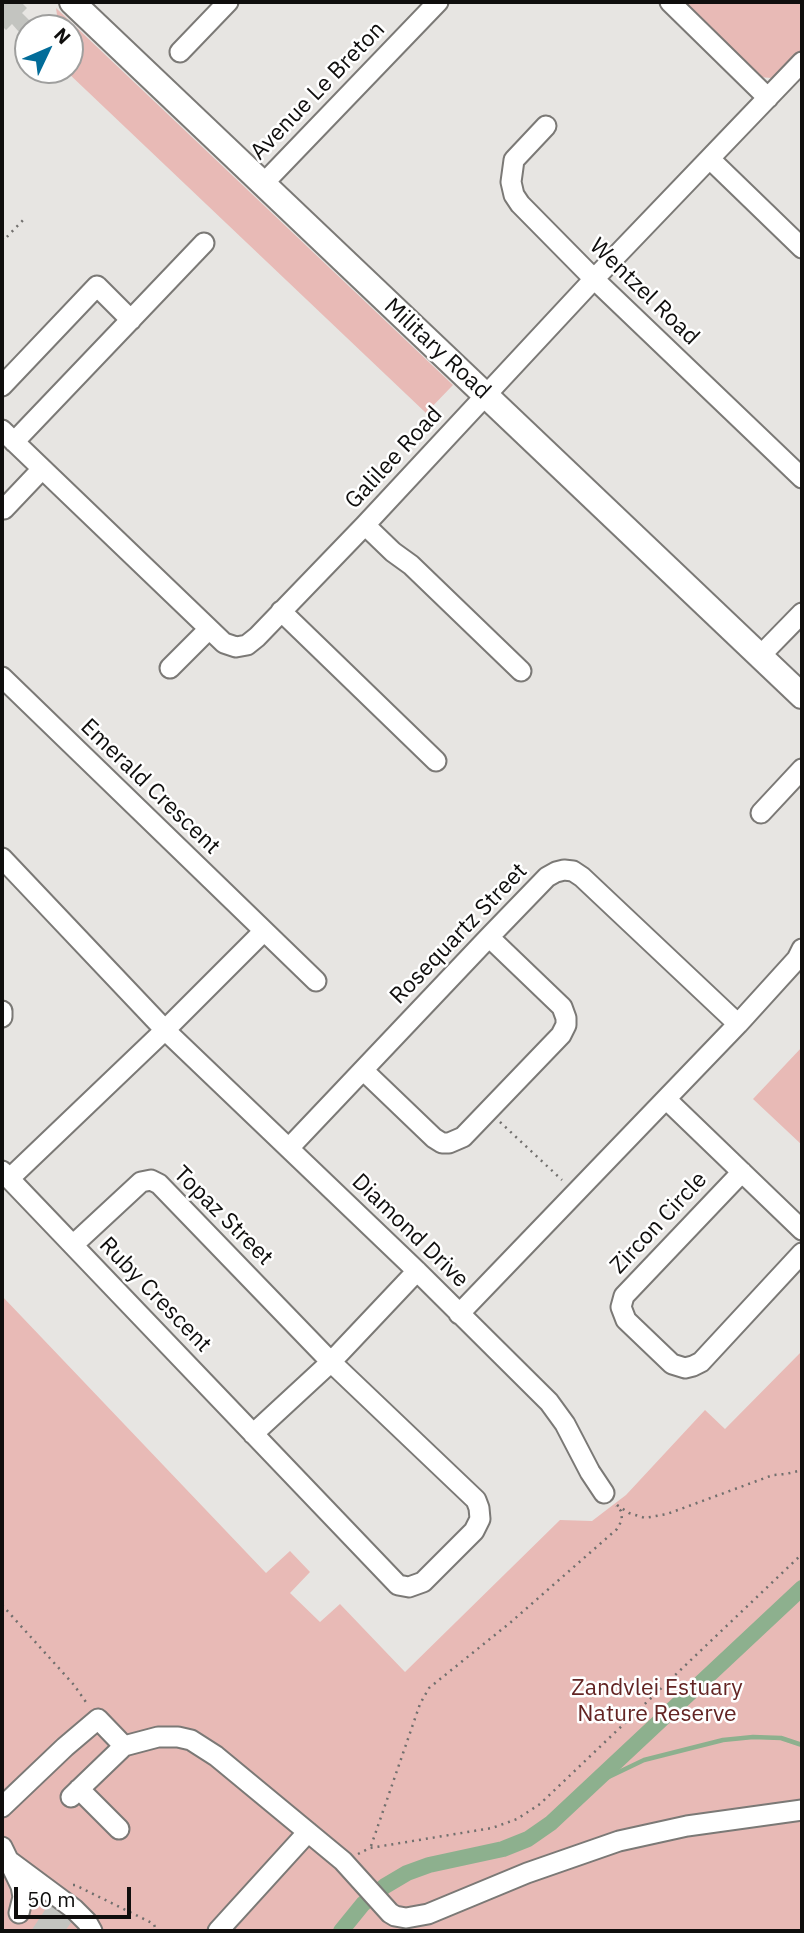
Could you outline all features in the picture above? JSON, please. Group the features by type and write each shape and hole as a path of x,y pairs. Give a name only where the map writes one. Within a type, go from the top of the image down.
{"main road":[{"name":"Military Road","path":"72,2 802,696"}],"street":[{"path":"180,52 228,2"},
{"name":"Avenue Le Breton","path":"262,184 438,2"},
{"path":"670,2 768,98"},
{"name":"Galilee Road","path":"8,436 224,643 236,647 247,645 365,525 594,279 802,62"},
{"name":"Wentzel Road","path":"546,126 514,160 511,183 520,204 594,279 802,478"},
{"path":"710,159 802,247"},
{"path":"8,436 131,320 204,243"},
{"path":"2,386 97,286 131,320"},
{"path":"4,509 42,469"},
{"path":"365,525 411,565 521,671"},
{"path":"281,611 436,761"},
{"path":"760,656 802,612"},
{"path":"170,668 209,628"},
{"name":"Emerald Crescent","path":"2,677 316,981"},
{"path":"761,813 802,769"},
{"name":"Diamond Drive","path":"2,858 165,1030 459,1314 738,1024 797,959 802,949"},
{"name":"Rosequartz Street","path":"289,1147 547,877 564,870 573,871 582,877 738,1024"},
{"path":"165,1030 264,931"},
{"path":"363,1070 434,1138 442,1143 453,1142 463,1137 561,1035 566,1025 562,1007 489,937"},
{"path":"2,1011 2,1017"},
{"name":"Ruby Crescent","path":"165,1030 6,1175 253,1434"},
{"name":"Zircon Circle","path":"666,1099 802,1230"},
{"name":"Zircon Circle","path":"742,1172 624,1296 621,1307 624,1317 672,1364 685,1368 692,1366 701,1362 802,1253"},
{"name":"Topaz Street","path":"73,1245 141,1182 156,1182 331,1362 478,1503 480,1519 474,1531 423,1582 409,1587 401,1586 395,1583 253,1434"},
{"path":"253,1434 331,1362 417,1271"},
{"path":"459,1314 549,1402 565,1423 604,1493"},
{"path":"2,1807 98,1719 124,1746"},
{"path":"119,1829 75,1793 124,1746 158,1737 191,1740 216,1756 343,1861 395,1916 413,1918 527,1873 619,1841 687,1826 802,1810"},
{"path":"218,1931 308,1832"},
{"path":"5,1853 83,1917 92,1931"},
{"path":"5,1853 21,1886 23,1897 19,1913"}],"path":[{"path":"2,238 4,240 26,217"},
{"path":"488,1110 575,1193"},
{"path":"802,1470 786,1475 773,1475 667,1514 645,1518 629,1513 614,1503 621,1511 622,1520 617,1529 511,1622 429,1688 420,1704 370,1848 492,1828 517,1819 540,1804 802,1553"},
{"path":"2,1605 74,1685 98,1719"},
{"path":"49,1890 75,1885 153,1924 156,1931"}],"green space":[{"path":"679,2 802,2 802,50 781,73 771,78 759,77"},
{"path":"84,35 453,385 426,413 80,84 84,84"},
{"path":"802,1047 802,1145 753,1099"},
{"name":"Zandvlei Estuary Nature Reserve","path":"2,1296 266,1573 290,1551 310,1572 290,1593 320,1622 340,1604 405,1672 560,1520 592,1521 626,1495 705,1410 725,1429 802,1351 802,1931 2,1931"}],"building":[{"path":"2,2 21,2 27,8 23,14 14,14 14,26 12,24 6,30 2,26"},
{"path":"49,1904 73,1920 65,1931 31,1931"}],"waterway":[{"path":"341,1931 363,1904 407,1873 429,1865 503,1849 528,1839 551,1823 802,1588"},
{"path":"594,1784 644,1760 723,1740 781,1738 802,1745"}]}
